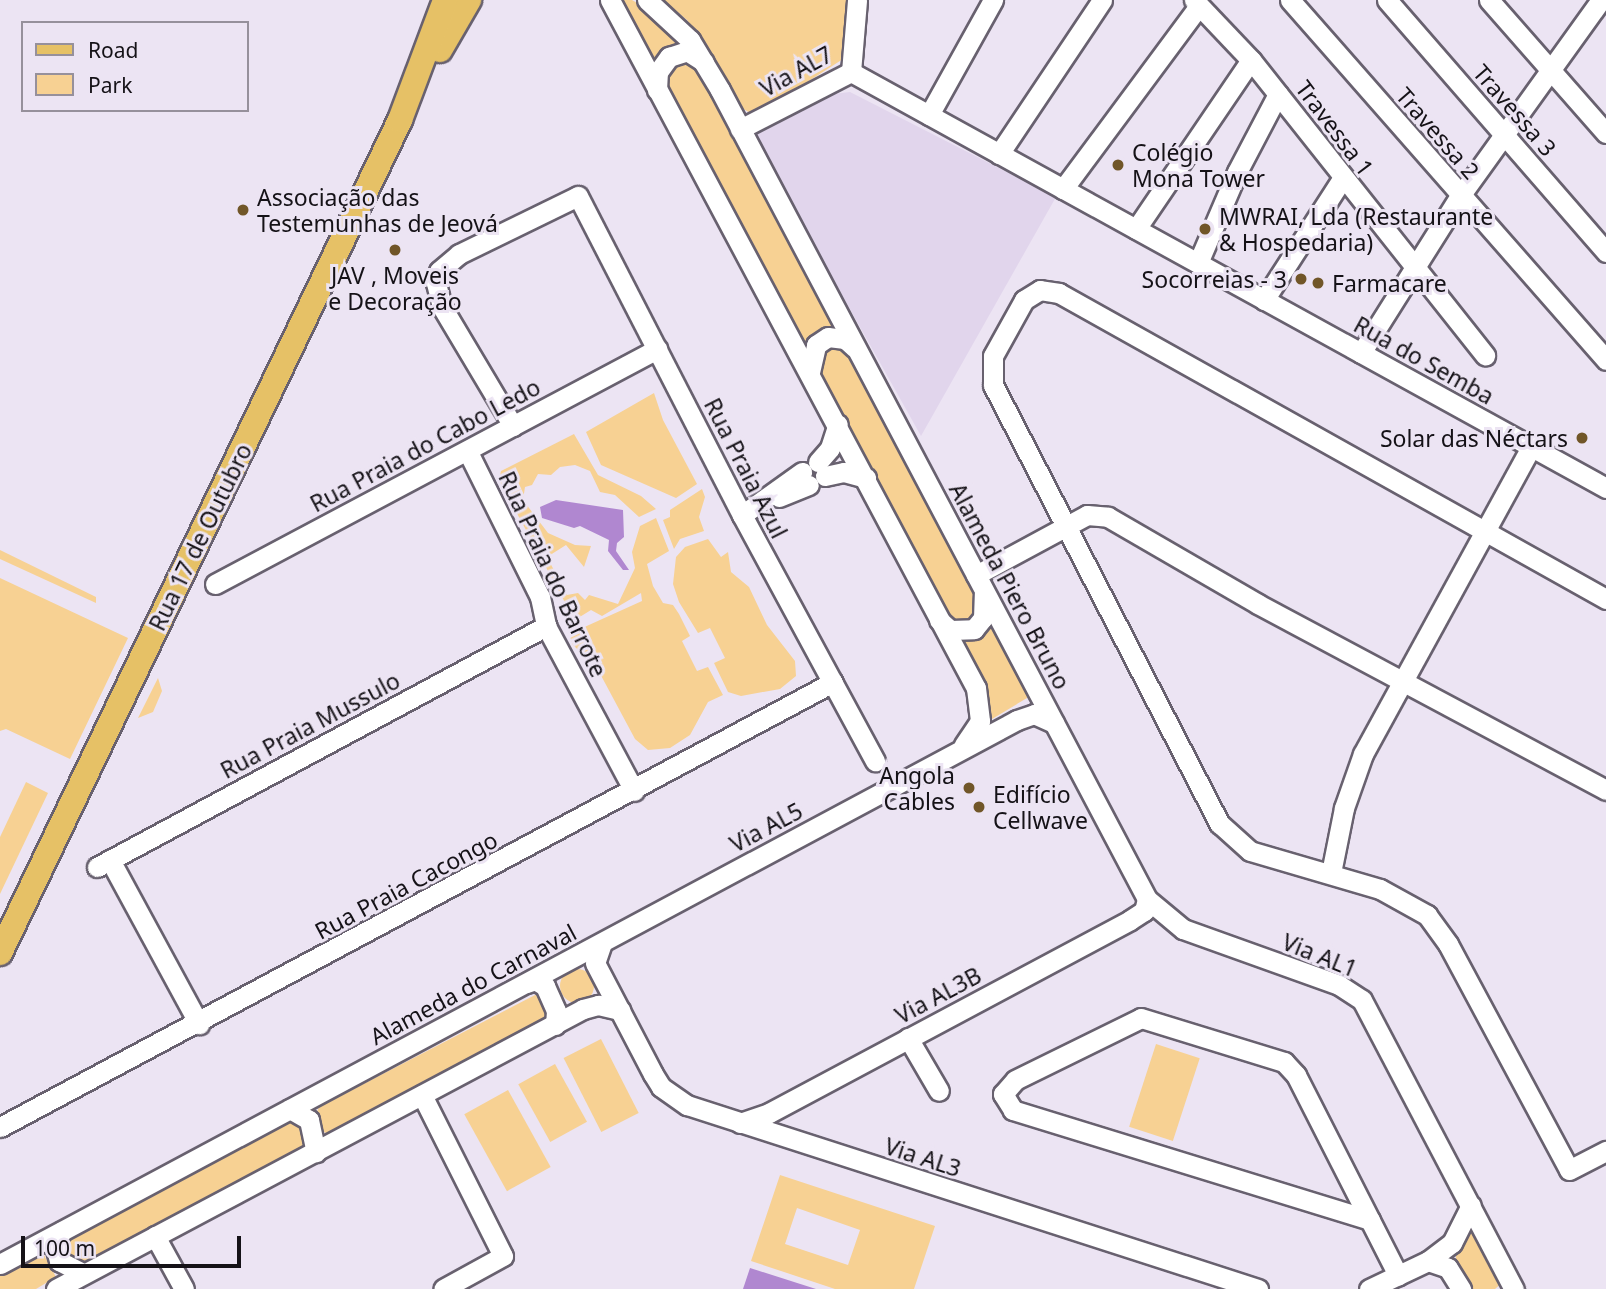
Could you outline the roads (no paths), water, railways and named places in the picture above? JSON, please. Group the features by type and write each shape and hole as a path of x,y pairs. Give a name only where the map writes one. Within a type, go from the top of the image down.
{"main road":[{"name":"Rua 17 de Outubro","path":"400,120 444,0"},
{"name":"Rua 17 de Outubro","path":"0,953 400,120 469,0"}],"street":[{"path":"610,0 838,424 979,698 980,721 972,738 954,755"},
{"name":"Alameda Piero Bruno","path":"647,0 676,24 705,63 1054,723"},
{"name":"Via AL7","path":"740,129 851,72 857,0"},
{"path":"929,115 993,0"},
{"path":"999,154 1102,0"},
{"name":"Travessa 2","path":"1290,0 1606,360"},
{"name":"Travessa 3","path":"1387,0 1606,252"},
{"path":"1489,0 1606,133"},
{"path":"1063,189 1196,3"},
{"name":"Travessa 1","path":"1196,3 1251,60 1279,94 1342,179 1485,355"},
{"path":"1361,353 1460,195 1600,4"},
{"path":"657,90 661,64 669,57 687,51 705,63"},
{"path":"1136,229 1251,60"},
{"name":"Rua do Semba","path":"851,72 1606,488"},
{"path":"1198,263 1237,172 1279,94"},
{"path":"1264,300 1342,179"},
{"name":"Rua Praia Azul","path":"513,426 442,307 436,282 439,271 459,254 578,196 657,349 749,510 833,682 876,761"},
{"path":"1606,599 1059,293 1040,290 1024,300 993,356 990,377 1220,824 1250,851 1331,873 1399,897 1427,915 1448,944 1569,1170 1606,1151"},
{"path":"810,372 816,345 828,337 845,339 856,349"},
{"name":"Rua Praia do Cabo Ledo","path":"215,584 468,452 657,349"},
{"path":"813,474 830,448 838,424"},
{"path":"1331,873 1353,776 1401,681 1531,447"},
{"name":"Rua Praia do Barrote","path":"468,452 540,597 546,626 635,791"},
{"path":"749,510 813,474 844,472 866,478"},
{"path":"939,620 950,630 974,629 983,618 980,582 1065,526 1087,515 1108,517 1401,681 1606,790"},
{"name":"Rua Praia Mussulo","path":"199,1024 104,863 546,626"},
{"name":"Rua Praia Cacongo","path":"0,1127 199,1024 833,682"},
{"name":"Alameda Piero Bruno","path":"954,755 1028,715 1054,723"},
{"name":"Via AL1","path":"1054,723 1147,898 1183,929 1339,985 1362,1000 1514,1289"},
{"name":"Via AL5","path":"602,943 954,755"},
{"name":"Via AL3B","path":"740,1123 769,1113 1130,920 1144,911 1147,898"},
{"name":"Alameda do Carnaval","path":"0,1264 602,943"},
{"name":"Alameda do Carnaval","path":"602,943 595,963 620,1010"},
{"path":"527,983 535,980 545,986 556,1012 555,1025"},
{"path":"56,1289 555,1025 598,1005 620,1010"},
{"name":"Via AL3","path":"620,1010 661,1087 687,1105 1258,1289"},
{"path":"1370,1220 1013,1110 1003,1094 1015,1080 1141,1018 1272,1058 1296,1075 1370,1220 1398,1275"},
{"path":"908,1038 939,1091"},
{"path":"422,1095 503,1256 443,1289"},
{"path":"290,1109 309,1120 316,1152"},
{"path":"1368,1289 1428,1261 1451,1244 1471,1205"},
{"path":"62,1231 54,1243 59,1261 84,1274"},
{"path":"155,1236 184,1289"},
{"path":"1428,1261 1448,1268 1461,1289"}],"place":[{"name":"Colégio Mona Tower","path":"1118,165"},
{"name":"Associação das Testemunhas de Jeová","path":"243,210"},
{"name":"MWRAI, Lda (Restaurante & Hospedaria)","path":"1205,229"},
{"name":"JAV , Moveis e Decoração","path":"395,250"},
{"name":"Socorreias - 3","path":"1301,279"},
{"name":"Farmacare","path":"1318,283"},
{"name":"Solar das Néctars","path":"1582,438"},
{"name":"Angola Cables","path":"969,788"},
{"name":"Edifício Cellwave","path":"979,807"}]}
